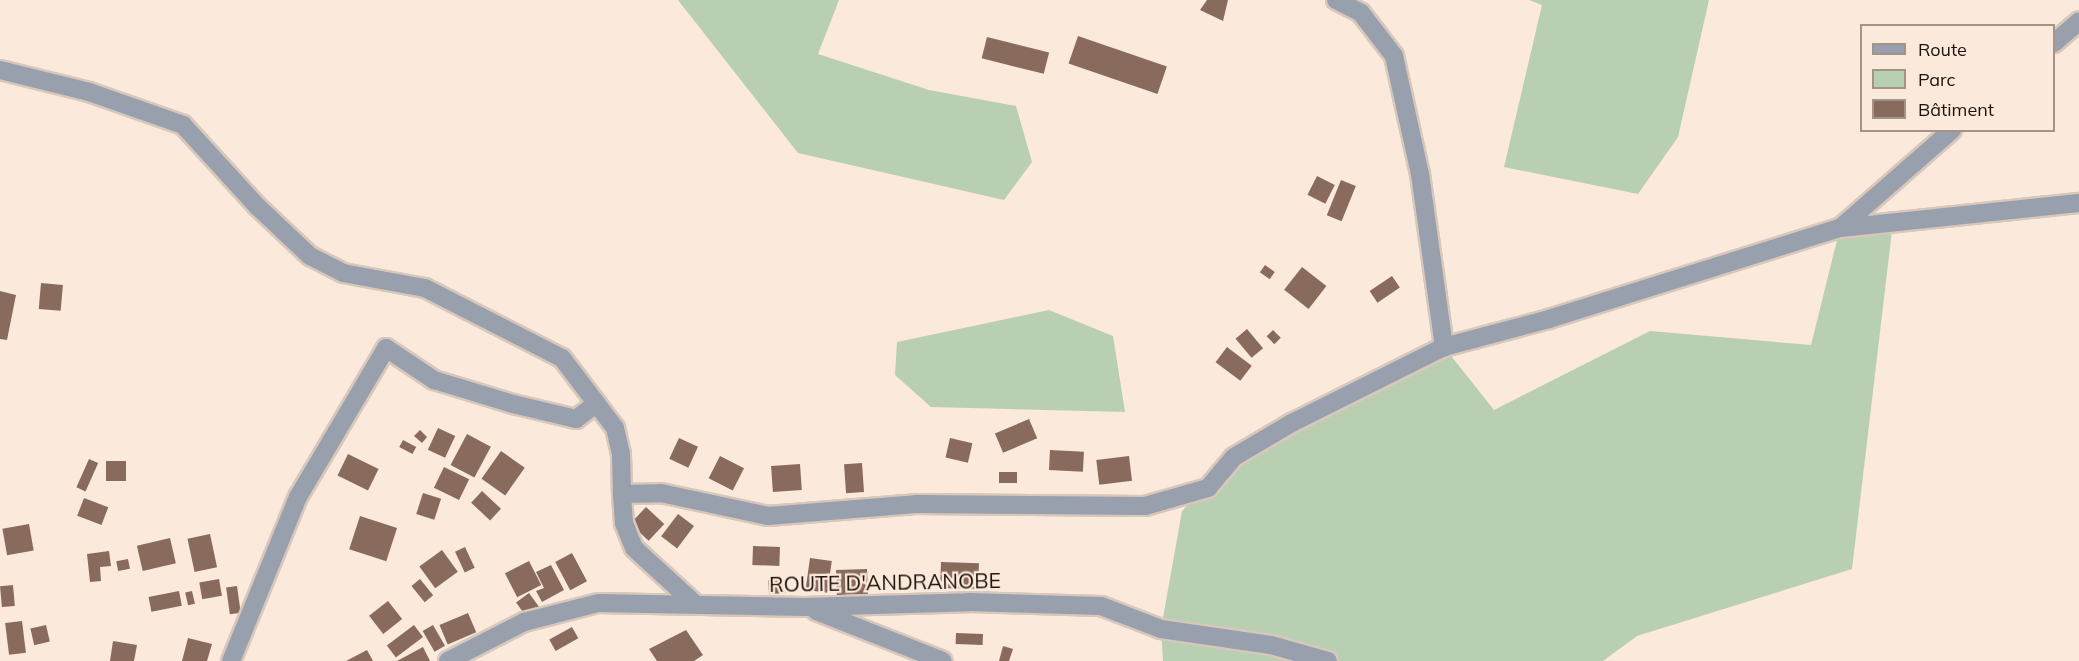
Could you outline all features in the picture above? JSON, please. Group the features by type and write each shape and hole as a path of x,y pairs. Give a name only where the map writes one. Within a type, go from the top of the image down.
{"street":[{"path":"1336,0 1361,13 1394,56 1420,174 1444,347"},
{"path":"2055,42 2079,21"},
{"path":"0,70 89,92 183,124 258,207 310,256 343,273 425,288 562,358 615,428 621,454 624,523 634,548 694,603"},
{"path":"1840,228 1951,132"},
{"path":"622,494 661,494 768,516 916,504 1145,506 1208,488 1234,457 1292,423 1444,347 1549,319 1840,228 2079,203"},
{"path":"231,661 298,497 386,348 434,380 513,404 576,419 597,403"},
{"name":"ROUTE D'ANDRANOBE","path":"448,661 524,622 598,603 694,603 804,607 969,602 1101,606 1161,628 1271,645 1328,661"},
{"path":"804,607 943,661"}],"green space":[{"path":"678,0 839,0 818,54 929,90 1016,106 1032,162 1004,200 798,153"},
{"path":"1529,0 1709,0 1678,137 1638,194 1504,167 1542,5"},
{"path":"1893,222 1852,569 1637,636 1603,661 1163,661 1161,629 1182,511 1234,457 1444,347 1494,410 1650,331 1811,345 1840,228"},
{"path":"1049,310 1113,336 1125,412 931,407 895,375 897,342"}],"building":[{"path":"1207,0 1228,0 1223,21 1200,10"},
{"path":"1078,36 1167,67 1157,94 1069,63"},
{"path":"987,37 1049,52 1044,74 982,58"},
{"path":"1317,176 1335,185 1325,204 1307,195"},
{"path":"1341,180 1356,186 1342,221 1327,215"},
{"path":"1265,265 1275,272 1270,279 1260,272"},
{"path":"1302,267 1326,286 1309,309 1284,290"},
{"path":"1392,276 1400,288 1377,303 1370,291"},
{"path":"41,283 63,285 61,311 39,309"},
{"path":"0,291 16,295 7,340 0,339"},
{"path":"1247,329 1263,348 1252,358 1236,339"},
{"path":"1273,330 1281,338 1274,344 1267,336"},
{"path":"1227,347 1252,366 1240,381 1216,362"},
{"path":"1029,419 1037,438 1003,453 995,433"},
{"path":"438,428 455,436 445,458 428,450"},
{"path":"420,430 427,437 422,443 414,436"},
{"path":"467,434 491,447 474,478 451,465"},
{"path":"679,438 698,447 688,468 669,459"},
{"path":"950,438 972,443 968,463 946,457"},
{"path":"403,440 416,447 412,454 399,447"},
{"path":"1050,450 1084,452 1083,472 1049,470"},
{"path":"501,451 525,468 505,495 481,479"},
{"path":"348,454 379,469 368,490 337,476"},
{"path":"720,456 744,468 733,491 709,478"},
{"path":"1129,456 1132,481 1099,485 1096,460"},
{"path":"89,459 98,463 86,491 76,487"},
{"path":"106,461 126,461 126,481 106,481"},
{"path":"862,463 864,492 846,493 844,464"},
{"path":"800,464 802,490 773,492 771,466"},
{"path":"444,467 469,479 459,500 434,488"},
{"path":"999,472 1017,472 1017,483 999,483"},
{"path":"482,491 501,509 490,520 471,503"},
{"path":"423,493 441,499 434,520 416,514"},
{"path":"84,498 108,507 101,525 77,516"},
{"path":"646,507 664,524 649,541 630,524"},
{"path":"678,514 694,526 677,548 661,536"},
{"path":"360,516 397,528 386,561 349,549"},
{"path":"29,524 34,551 7,555 2,529"},
{"path":"210,534 217,567 195,572 188,539"},
{"path":"170,538 176,563 143,571 137,546"},
{"path":"753,546 780,547 779,566 752,565"},
{"path":"465,547 475,568 465,572 455,552"},
{"path":"442,550 458,572 435,588 419,566"},
{"path":"109,551 111,566 100,567 101,581 90,582 87,554"},
{"path":"572,553 587,581 570,590 555,562"},
{"path":"810,558 832,561 827,593 806,590"},
{"path":"128,559 130,569 118,571 116,561"},
{"path":"529,561 541,585 517,597 505,573"},
{"path":"941,562 979,563 978,589 940,588"},
{"path":"551,565 564,590 542,602 536,591 544,588 536,572"},
{"path":"867,569 868,596 837,597 836,570"},
{"path":"219,579 222,596 202,599 199,582"},
{"path":"420,579 433,595 425,602 411,586"},
{"path":"785,579 786,593 769,594 768,580"},
{"path":"13,585 15,606 2,607 0,586"},
{"path":"237,586 241,613 230,614 226,588"},
{"path":"179,591 182,606 151,612 149,597"},
{"path":"192,591 195,604 188,605 185,593"},
{"path":"529,593 539,607 526,616 516,602"},
{"path":"388,601 402,619 383,634 369,616"},
{"path":"468,613 476,632 448,644 439,625"},
{"path":"22,621 26,653 9,655 5,623"},
{"path":"46,625 50,642 34,645 30,629"},
{"path":"414,625 423,637 396,657 387,645"},
{"path":"433,625 445,646 435,652 423,631"},
{"path":"572,627 578,638 556,651 549,640"},
{"path":"686,630 703,655 694,661 657,661 649,649"},
{"path":"956,633 983,634 983,645 956,644"},
{"path":"188,638 212,644 207,661 182,661"},
{"path":"113,641 137,645 134,661 110,661"},
{"path":"1003,646 1013,649 1009,661 999,661"},
{"path":"423,647 430,661 397,661"},
{"path":"367,650 373,661 346,661"}]}
